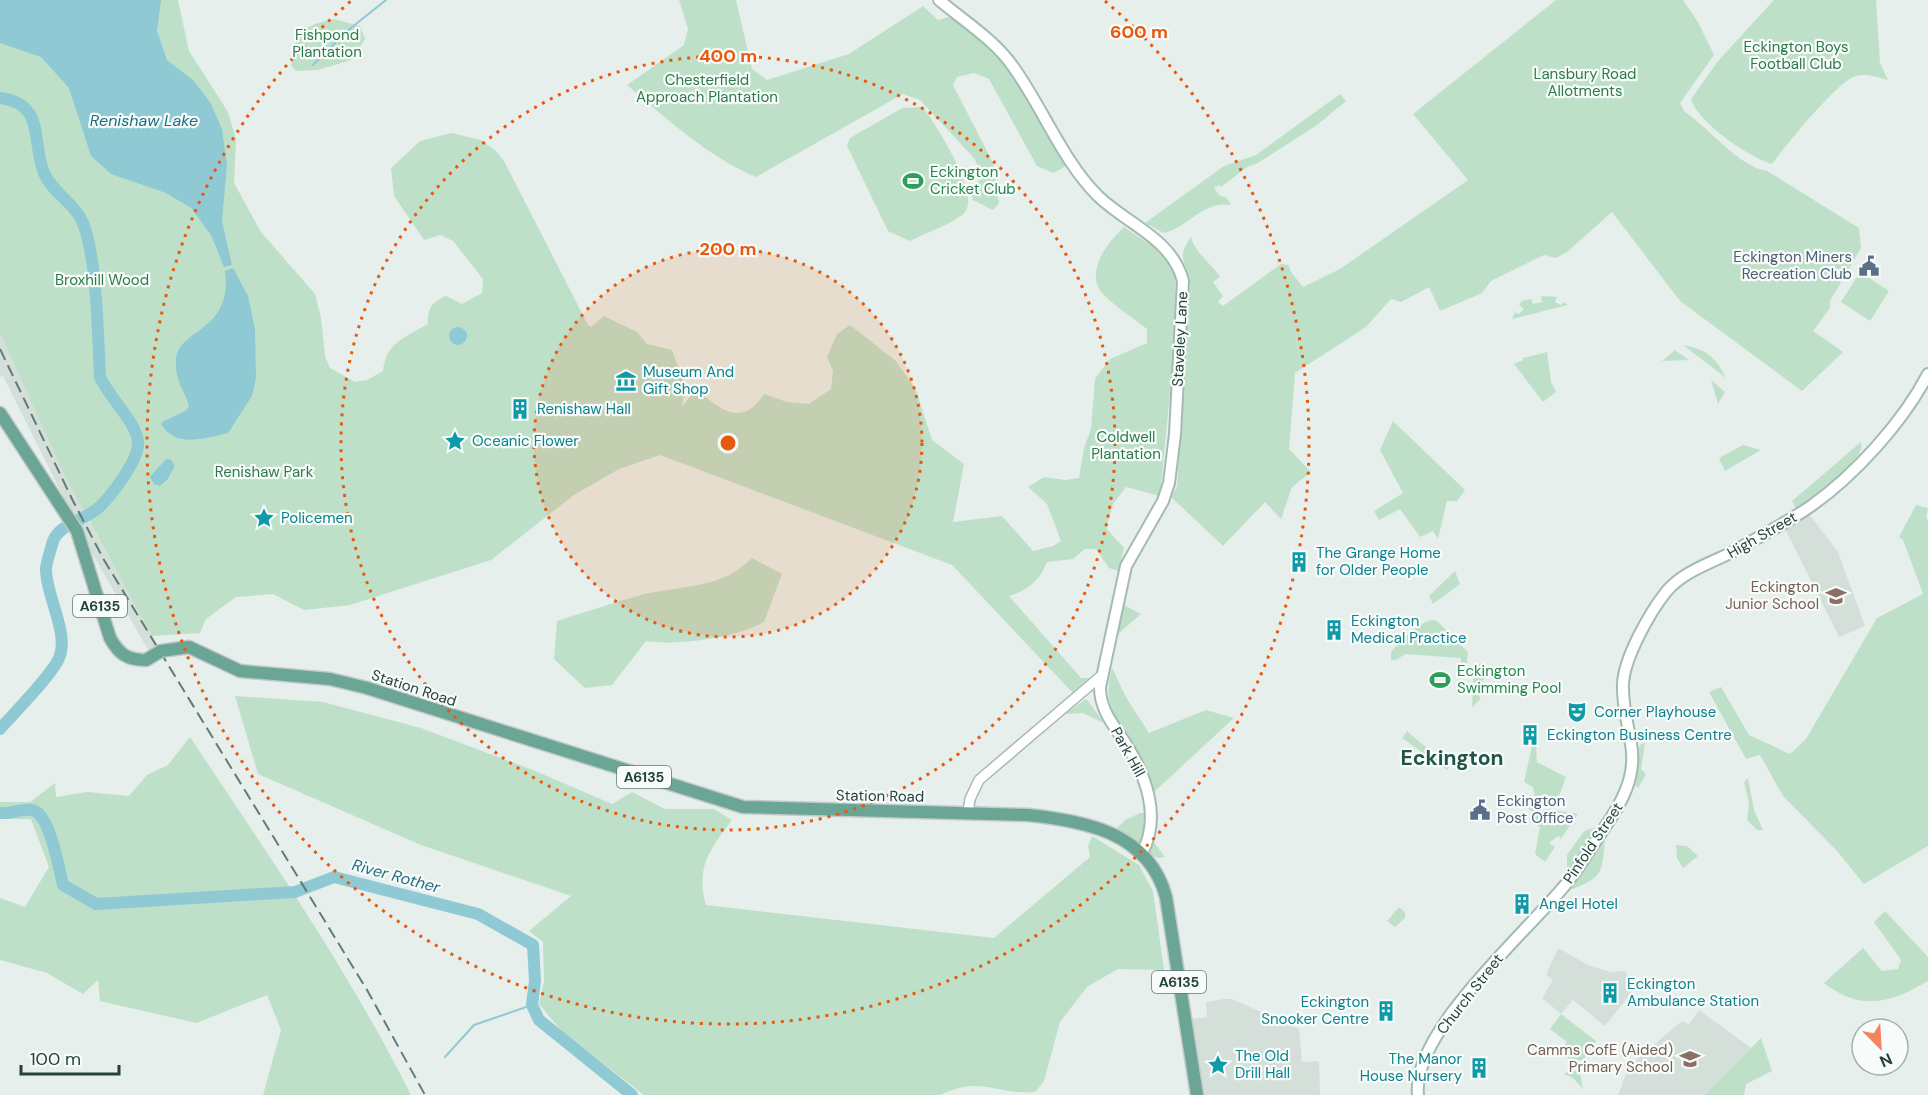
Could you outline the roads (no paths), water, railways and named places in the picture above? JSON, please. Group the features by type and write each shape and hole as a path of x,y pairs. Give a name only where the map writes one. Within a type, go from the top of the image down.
{"main road":[{"name":"Staveley Lane","path":"939,0 1013,66 1079,172 1097,195 1160,243 1180,269 1184,294 1169,483 1163,501 1126,566 1108,653"},
{"name":"High Street","path":"1623,703 1623,682 1628,662 1652,614 1668,590 1683,577 1731,553 1822,498 1894,424 1928,374"},
{"name":"Station Road","path":"0,413 77,531 110,638 119,653 126,657 146,660 161,651 189,647 240,671 330,680 367,688 743,807 968,812"},
{"name":"Park Hill","path":"1108,653 1101,676 1102,706 1138,765 1148,795 1152,826 1142,853"},
{"name":"Pinfold Street","path":"1520,932 1565,885 1624,795 1633,762 1623,703"},
{"name":"A6135","path":"968,812 1069,820 1099,829 1142,853 1156,869 1166,897 1197,1095"},
{"name":"Church Street","path":"1418,1095 1423,1064 1439,1032 1520,932"}],"street":[{"path":"968,812 970,800 979,780 1101,676"}],"water":[{"name":"Renishaw Lake","path":"0,0 161,0 157,31 167,60 193,80 210,102 222,129 227,165 222,221 232,265 224,267 211,235 191,208 166,193 111,174 91,156 69,88 41,57 0,43"},
{"path":"233,268 248,296 255,329 256,378 252,396 228,433 192,440 175,437 161,424 187,410 189,406 177,376 178,351 184,342 213,319 221,307 225,292 225,271"},
{"path":"458,327 464,330 467,336 464,342 458,345 452,342 449,336 452,330"},
{"path":"166,459 171,460 175,466 167,480 160,486 154,484 150,477"}],"waterway":[{"path":"313,65 346,32 386,0"},
{"name":"River Rother","path":"0,98 15,102 31,116 44,173 51,185 81,219 94,272 100,377 129,419 138,444 133,460 109,497 92,513 61,530 53,541 46,568 62,648 55,665 41,684 0,729"},
{"name":"River Rother","path":"0,813 20,810 32,810 38,813 49,831 63,885 96,904 295,892 334,877 478,914 533,945 535,981 532,1005 539,1020 632,1095"},
{"path":"445,1057 474,1025 532,1005"}],"railway":[{"path":"0,349 104,560 367,990 425,1095"}],"place":[{"name":"Eckington Cricket Club","path":"913,181"},
{"name":"Eckington Miners Recreation Club","path":"1869,266"},
{"name":"Museum And Gift Shop","path":"626,381"},
{"name":"Renishaw Hall","path":"520,409"},
{"name":"Oceanic Flower","path":"455,441"},
{"name":"Policemen","path":"264,518"},
{"name":"The Grange Home for Older People","path":"1299,562"},
{"name":"Eckington Junior School","path":"1836,596"},
{"name":"Eckington Medical Practice","path":"1334,630"},
{"name":"Eckington Swimming Pool","path":"1440,680"},
{"name":"Corner Playhouse","path":"1577,712"},
{"name":"Eckington Business Centre","path":"1530,735"},
{"name":"Eckington Post Office","path":"1480,810"},
{"name":"Angel Hotel","path":"1522,904"},
{"name":"Eckington Ambulance Station","path":"1610,993"},
{"name":"Eckington Snooker Centre","path":"1386,1011"},
{"name":"Camms CofE (Aided) Primary School","path":"1690,1059"},
{"name":"The Old Drill Hall","path":"1218,1065"},
{"name":"The Manor House Nursery","path":"1479,1068"}],"district":[{"name":"Eckington","path":"1452,758"}],"park label":[{"name":"Fishpond Plantation","path":"327,44"},
{"name":"Eckington Boys Football Club","path":"1796,56"},
{"name":"Lansbury Road Allotments","path":"1585,82"},
{"name":"Chesterfield Approach Plantation","path":"707,88"},
{"name":"Broxhill Wood","path":"102,280"},
{"name":"Coldwell Plantation","path":"1126,446"},
{"name":"Renishaw Park","path":"264,472"}]}
